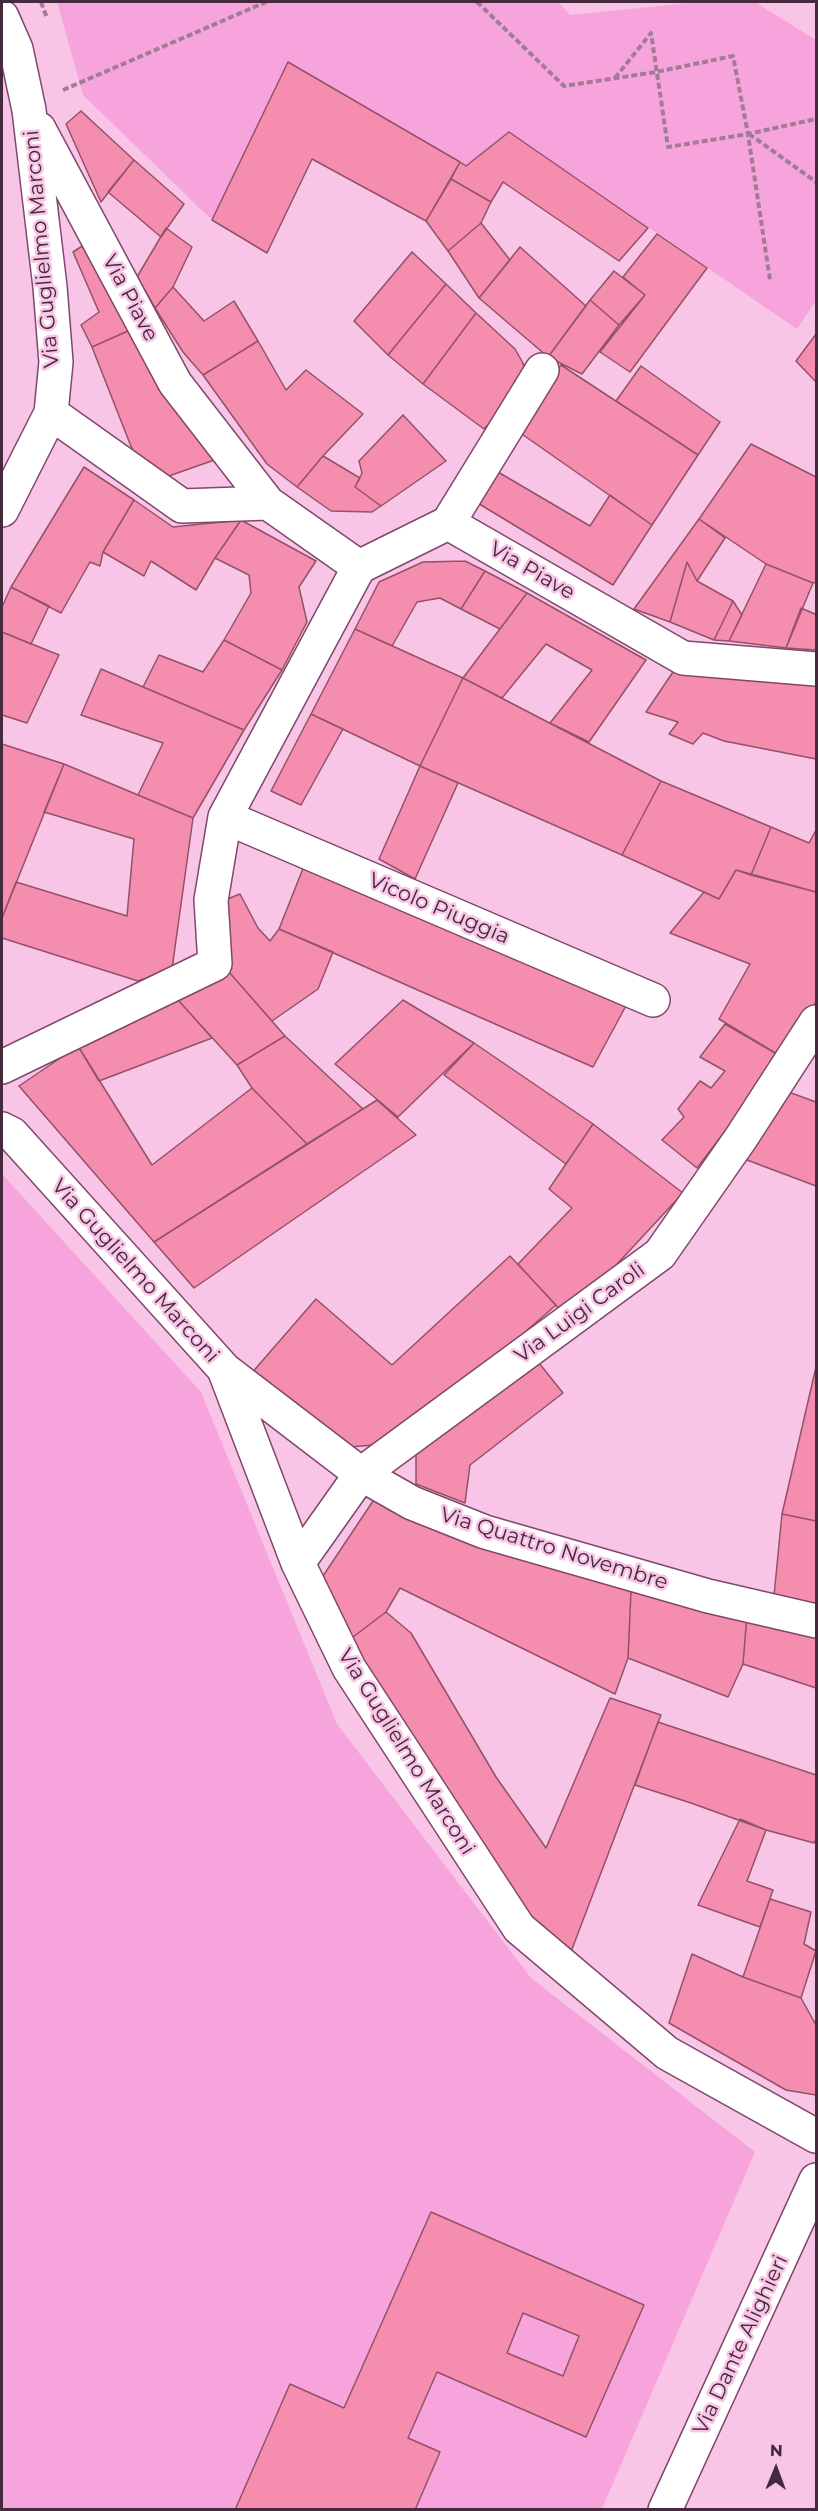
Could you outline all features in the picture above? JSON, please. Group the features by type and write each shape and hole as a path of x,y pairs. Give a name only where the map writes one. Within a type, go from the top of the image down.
{"street":[{"name":"Via Guglielmo Marconi","path":"2,17 16,49 29,111 42,205 56,362 51,413 2,510"},
{"name":"Via Piave","path":"29,111 175,383 268,503 359,567"},
{"path":"2,1067 215,964 211,900 225,817 359,567 448,523 542,370"},
{"path":"51,413 182,506 268,503"},
{"name":"Via Piave","path":"448,523 683,658 816,669"},
{"name":"Vicolo Piuggia","path":"225,817 653,1000"},
{"name":"Via Luigi Caroli","path":"298,1563 361,1474 660,1254 741,1138 816,1022"},
{"name":"Via Guglielmo Marconi","path":"2,1129 12,1134 224,1369 298,1563 349,1668 519,1928 667,2053 816,2136"},
{"name":"Via Quattro Novembre","path":"224,1369 361,1474 412,1503 485,1532 708,1596 816,1621"},
{"name":"Via Dante Alighieri","path":"665,2510 816,2180"}],"path":[{"path":"61,91 266,2"},
{"path":"477,2 564,86 656,72 733,56 748,134 770,280"},
{"path":"615,78 651,33 668,147 748,134 816,119"},
{"path":"748,134 816,182"}],"shaded area":[{"path":"57,2 558,2 570,15 699,2 755,2 816,40 816,301 797,329 509,132 466,166 289,62 212,220 83,95"},
{"path":"2,1174 201,1392 337,1724 531,1978 755,2152 602,2509 2,2509"}],"building":[{"path":"288,62 460,162 426,221 312,159 267,253 212,220"},
{"path":"81,111 134,160 101,202 66,124"},
{"path":"509,132 648,228 619,261 503,182 491,202 451,179 460,162 466,166"},
{"path":"134,160 184,204 161,237 108,192"},
{"path":"451,179 491,202 481,223 448,251 426,221"},
{"path":"481,223 510,260 479,298 448,251"},
{"path":"166,228 192,247 173,287 155,308 137,277"},
{"path":"657,234 707,268 630,372 600,352 645,295 623,277"},
{"path":"96,237 139,326 92,347 81,325 99,312 73,252"},
{"path":"520,247 586,306 548,357 479,298"},
{"path":"412,252 446,284 388,355 354,321"},
{"path":"614,271 645,295 619,325 590,300"},
{"path":"446,284 476,313 423,384 388,355"},
{"path":"173,287 204,321 234,301 258,341 203,375 183,352 155,308"},
{"path":"590,300 619,325 582,374 548,357"},
{"path":"476,313 515,349 523,363 528,382 484,429 423,384"},
{"path":"139,326 220,458 166,477 134,454 92,347"},
{"path":"816,334 816,382 796,361"},
{"path":"258,341 286,390 306,370 363,414 297,487 267,464 203,375"},
{"path":"561,365 698,455 652,525 516,430"},
{"path":"641,366 720,422 698,455 616,401"},
{"path":"403,415 446,461 381,506 355,487 362,473 359,461"},
{"path":"751,444 816,477 816,582 813,583 766,564 699,519"},
{"path":"323,456 360,478 355,487 381,506 372,512 331,511 297,487"},
{"path":"84,467 134,500 103,552 100,566 90,562 61,613 11,587"},
{"path":"498,472 590,526 610,495 652,525 613,585 476,502"},
{"path":"134,500 173,527 241,520 196,590 151,561 144,576 103,552"},
{"path":"699,519 725,538 697,581 687,562 670,622 634,609"},
{"path":"241,520 316,561 299,587 307,622 282,670 224,640 251,593 249,575 215,558"},
{"path":"465,561 485,571 461,609 440,598 417,602 392,646 355,629 379,582 423,562"},
{"path":"687,562 697,581 733,601 714,640 670,622"},
{"path":"766,564 813,583 786,648 729,641"},
{"path":"485,571 527,593 500,629 461,609"},
{"path":"11,587 49,606 31,644 2,632 2,607"},
{"path":"527,593 646,660 589,742 550,723 592,670 546,644 502,698 463,678"},
{"path":"733,601 742,615 729,641 714,640"},
{"path":"801,608 815,614 816,612 816,650 786,648"},
{"path":"355,629 463,678 420,766 311,714"},
{"path":"2,632 59,655 27,723 2,715"},
{"path":"224,640 282,670 244,730 143,687 159,655 203,672"},
{"path":"101,669 244,730 193,818 138,795 163,743 81,715"},
{"path":"675,669 816,682 816,759 724,741 703,733 693,744 669,734 678,722 646,712"},
{"path":"463,678 661,781 622,855 420,766"},
{"path":"311,714 343,729 301,805 271,791"},
{"path":"2,744 64,764 2,918"},
{"path":"64,764 193,818 172,969 138,981 2,938 2,918 16,882 127,916 134,839 44,812"},
{"path":"420,766 458,783 415,879 379,859"},
{"path":"661,781 771,827 751,875 736,870 719,899 622,855"},
{"path":"771,827 809,843 816,830 816,892 751,875"},
{"path":"304,866 628,1002 593,1067 279,929"},
{"path":"736,870 816,892 816,1002 782,1057 719,1019 750,964 670,933 704,892 719,899"},
{"path":"240,894 258,928 270,941 279,929 333,952 318,989 272,1021 229,972 220,902"},
{"path":"229,972 285,1036 237,1065 178,1000"},
{"path":"178,1000 212,1038 99,1081 78,1046"},
{"path":"403,1000 474,1043 398,1117 335,1064"},
{"path":"725,1024 782,1057 697,1168 662,1140 684,1117 678,1109 700,1081 711,1088 725,1071 700,1057"},
{"path":"285,1036 363,1109 307,1144 252,1088 237,1065"},
{"path":"474,1043 593,1124 566,1164 444,1075"},
{"path":"78,1046 152,1165 252,1088 307,1144 154,1242 19,1086"},
{"path":"783,1090 816,1102 816,1186 739,1157"},
{"path":"377,1100 416,1135 194,1288 154,1242"},
{"path":"593,1124 683,1193 593,1290 561,1311 518,1264 572,1208 549,1189"},
{"path":"510,1256 556,1305 427,1418 386,1444 350,1447 250,1375 316,1299 392,1365"},
{"path":"535,1358 563,1393 470,1465 465,1503 416,1484 416,1448"},
{"path":"816,1367 816,1521 782,1514"},
{"path":"379,1492 631,1591 628,1658 615,1694 400,1588 386,1612 349,1640 317,1585"},
{"path":"782,1514 816,1521 816,1613 773,1606"},
{"path":"631,1591 747,1615 743,1664 728,1697 628,1658"},
{"path":"386,1612 411,1633 496,1777 546,1848 610,1698 661,1715 569,1957 490,1874 349,1640"},
{"path":"747,1615 816,1631 816,1688 743,1664"},
{"path":"658,1722 816,1775 816,1839 814,1843 766,1830 635,1785"},
{"path":"740,1819 766,1830 747,1881 773,1890 760,1927 698,1905"},
{"path":"770,1899 811,1912 804,1944 816,1951 801,1998 743,1977"},
{"path":"692,1954 743,1977 801,1998 816,2025 816,2095 786,2090 669,2023"},
{"path":"431,2212 644,2305 586,2437 437,2372 408,2438 440,2452 415,2510 235,2510 290,2384 344,2408","holes":["523,2313 579,2336 563,2376 507,2353"]}]}
